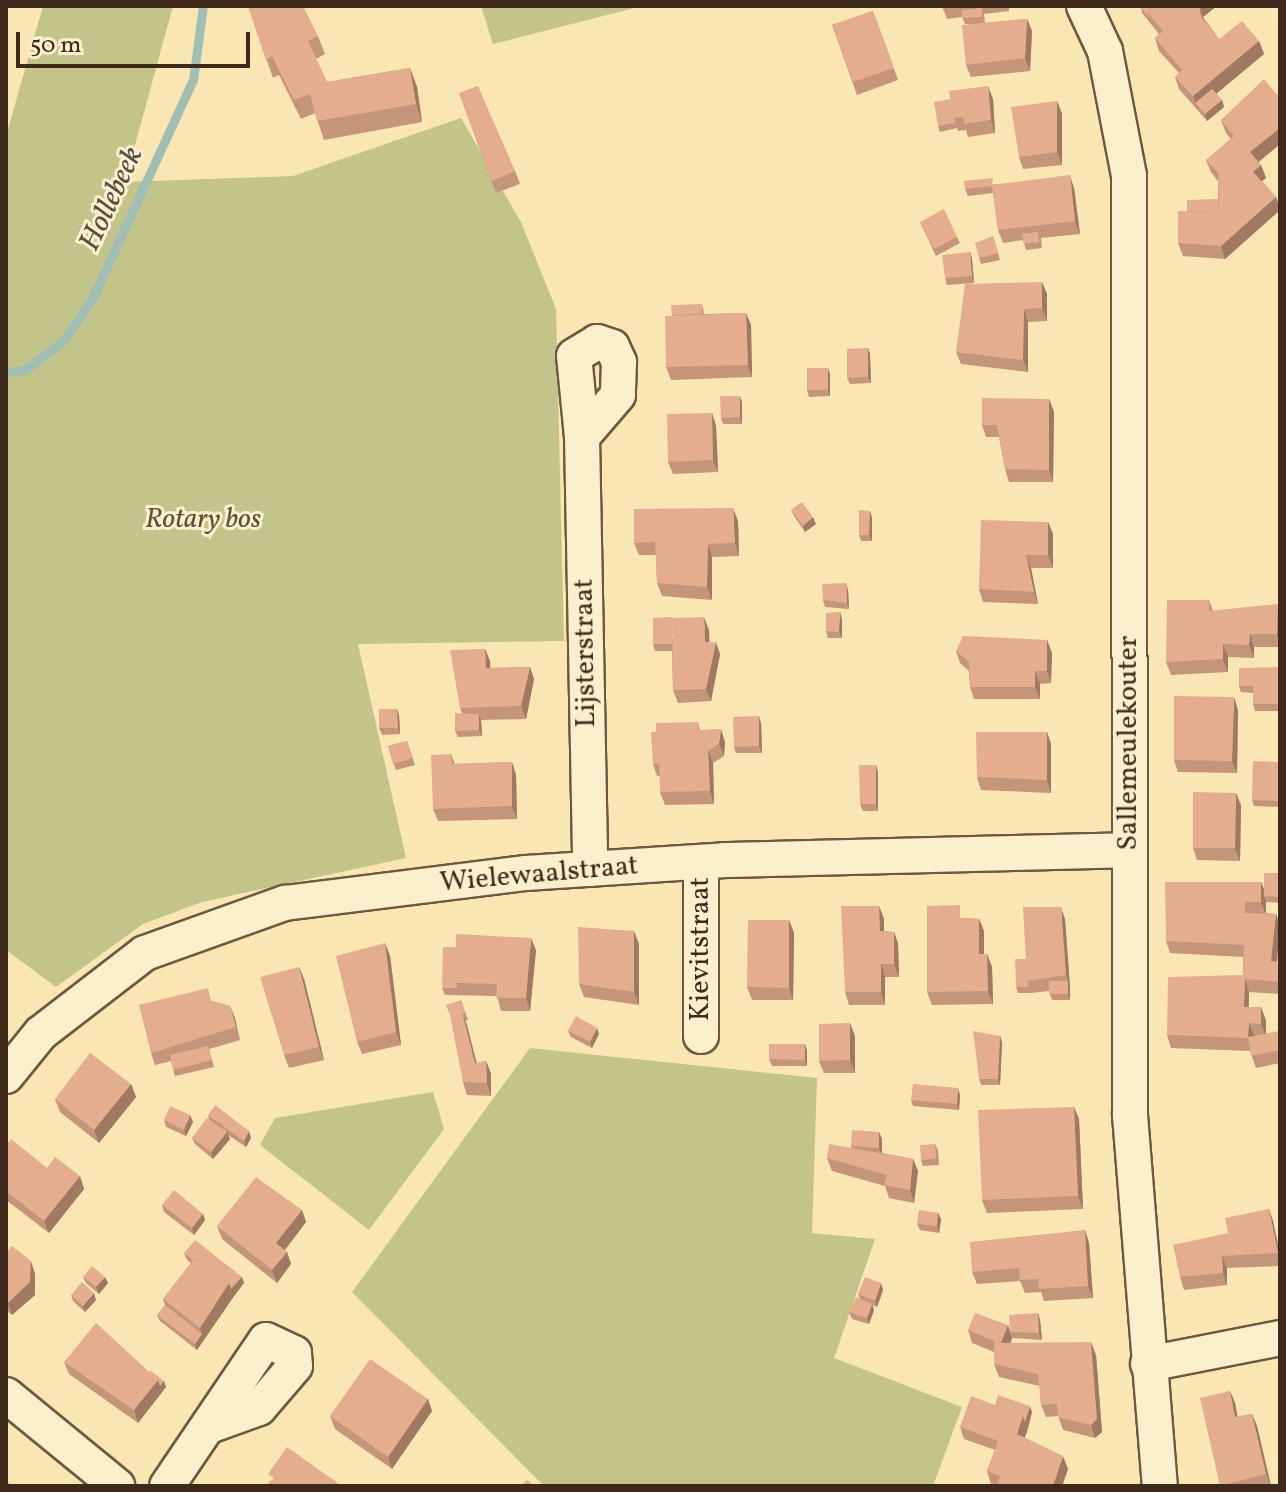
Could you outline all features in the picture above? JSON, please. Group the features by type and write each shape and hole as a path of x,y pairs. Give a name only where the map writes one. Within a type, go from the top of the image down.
{"street":[{"name":"Sallemeulekouter","path":"1084,6 1105,51 1129,176 1130,1115 1160,1486"},
{"name":"Lijsterstraat","path":"582,437 590,869"},
{"name":"Wielewaalstraat","path":"6,1076 90,992 200,928 285,903 590,869 885,850 1129,850"},
{"name":"Kievitstraat","path":"701,862 701,1036"},
{"path":"1148,1364 1280,1338"},
{"path":"6,1395 117,1486"},
{"path":"167,1486 209,1426"}],"green space":[{"name":"Rotary bos","path":"43,6 173,6 125,182 293,176 461,118 521,222 556,309 564,641 358,644 406,858 202,902 143,924 56,987 6,950 6,136"},
{"path":"481,6 642,6 493,44"},
{"path":"530,1048 817,1078 812,1233 875,1239 834,1358 962,1407 933,1486 544,1486 352,1292"},
{"path":"433,1092 444,1129 369,1230 260,1145 275,1118"}],"building":[{"path":"248,6 303,6 318,36 308,41 327,82 410,68 416,104 317,121 310,94 294,100 272,56 266,60"},
{"path":"1155,6 1147,12 1150,19 1140,7"},
{"path":"1155,6 1199,6 1201,17 1219,39 1242,21 1259,41 1193,96 1175,77 1182,70 1155,38 1163,31 1147,12"},
{"path":"982,8 982,17 962,18 962,10"},
{"path":"873,11 894,68 853,82 832,25"},
{"path":"1027,19 1025,58 966,65 962,25"},
{"path":"1264,79 1280,98 1280,128 1250,152 1261,165 1253,172 1276,197 1221,246 1178,243 1178,211 1219,212 1218,173 1206,160 1234,136 1221,120"},
{"path":"478,86 515,171 492,181 459,93"},
{"path":"988,86 991,120 964,124 963,117 953,118 949,91"},
{"path":"1212,89 1222,100 1205,114 1195,103"},
{"path":"950,99 955,123 938,126 934,102"},
{"path":"1057,101 1057,152 1019,157 1011,107"},
{"path":"1070,175 1075,221 998,230 992,185"},
{"path":"993,178 992,186 965,189 964,181"},
{"path":"1218,199 1219,212 1187,211 1187,200"},
{"path":"944,209 957,237 934,249 920,222"},
{"path":"1038,232 1039,242 1024,244 1022,234"},
{"path":"993,236 998,253 979,258 975,243"},
{"path":"970,252 972,276 945,278 942,255"},
{"path":"1042,282 1042,308 1024,309 1023,360 956,352 965,284"},
{"path":"702,304 702,314 672,315 671,305"},
{"path":"746,313 748,365 666,367 665,316"},
{"path":"868,348 868,377 847,378 847,349"},
{"path":"807,368 828,368 828,390 807,390"},
{"path":"720,396 740,396 740,417 721,418"},
{"path":"982,398 1049,399 1049,470 1005,469 997,425 982,425"},
{"path":"712,413 713,460 668,462 667,414"},
{"path":"802,502 813,517 803,526 791,510"},
{"path":"733,508 735,543 708,544 707,587 657,583 655,542 634,543 634,509"},
{"path":"859,510 870,511 869,535 859,535"},
{"path":"981,520 1048,522 1048,555 1026,555 1034,592 979,589"},
{"path":"846,583 847,603 823,600 822,584"},
{"path":"1167,600 1209,600 1209,611 1278,604 1277,634 1250,634 1249,645 1223,644 1223,659 1166,662"},
{"path":"840,612 839,632 826,631 826,613"},
{"path":"673,617 672,644 653,644 653,618"},
{"path":"704,617 705,642 716,642 706,689 673,690 672,618"},
{"path":"963,636 1047,640 1047,671 1035,671 1035,687 970,687 969,662 956,651"},
{"path":"485,649 486,668 530,667 521,706 460,708 450,650"},
{"path":"1280,667 1280,704 1253,704 1253,686 1239,686 1239,668"},
{"path":"1174,696 1234,697 1232,761 1174,760"},
{"path":"379,709 397,709 398,728 379,728"},
{"path":"455,713 479,714 479,730 455,731"},
{"path":"759,716 759,746 734,747 733,717"},
{"path":"698,722 698,730 656,732 656,723"},
{"path":"721,729 719,744 708,751 710,791 660,792 659,763 653,764 651,732"},
{"path":"976,732 1047,732 1047,780 977,777"},
{"path":"407,741 413,758 393,764 388,746"},
{"path":"451,754 452,764 512,762 512,806 433,809 431,755"},
{"path":"1253,761 1280,762 1280,801 1252,800"},
{"path":"859,765 876,765 876,804 860,804"},
{"path":"1193,792 1236,793 1235,848 1193,848"},
{"path":"1264,873 1280,873 1280,897 1264,896"},
{"path":"1165,882 1261,882 1261,902 1245,902 1245,913 1276,914 1271,961 1280,962 1280,982 1245,979 1244,1007 1261,1007 1261,1024 1249,1023 1248,1037 1280,1031 1280,1050 1251,1056 1248,1038 1167,1035 1168,977 1243,975 1244,945 1166,941"},
{"path":"960,905 960,918 979,919 979,954 987,954 988,991 927,992 927,906"},
{"path":"841,906 879,906 880,931 894,932 894,964 881,964 881,992 845,992"},
{"path":"1023,907 1061,907 1066,975 1027,981"},
{"path":"748,920 789,920 789,988 747,987"},
{"path":"578,927 634,931 634,992 579,984"},
{"path":"456,934 531,938 526,998 496,998 497,984 456,983"},
{"path":"385,943 396,1032 357,1042 336,956"},
{"path":"443,947 456,947 458,988 442,988"},
{"path":"1015,959 1026,959 1029,987 1016,987"},
{"path":"299,967 319,1047 284,1055 260,977"},
{"path":"1049,981 1068,981 1068,994 1049,994"},
{"path":"208,988 211,1001 230,1006 236,1027 151,1053 139,1005"},
{"path":"461,1000 465,1013 450,1015 451,1018 446,1005"},
{"path":"462,1012 475,1063 486,1061 487,1083 463,1082 450,1015"},
{"path":"576,1016 597,1028 590,1042 568,1031"},
{"path":"850,1023 850,1060 819,1061 819,1024"},
{"path":"973,1031 1000,1036 998,1079 979,1079"},
{"path":"769,1044 805,1044 805,1060 769,1059"},
{"path":"208,1046 212,1060 173,1070 170,1055"},
{"path":"90,1053 131,1084 94,1130 55,1099"},
{"path":"913,1084 958,1088 957,1104 911,1100"},
{"path":"215,1105 249,1131 244,1141 208,1115"},
{"path":"170,1106 190,1115 184,1130 164,1120"},
{"path":"1074,1107 1078,1196 982,1200 978,1110"},
{"path":"207,1118 227,1132 211,1152 192,1138"},
{"path":"852,1130 879,1132 879,1148 851,1146"},
{"path":"11,1139 47,1168 55,1157 80,1176 44,1221 6,1191 6,1145"},
{"path":"829,1144 913,1159 910,1190 884,1185 887,1175 827,1158"},
{"path":"935,1144 936,1159 921,1160 920,1145"},
{"path":"256,1177 302,1210 276,1243 287,1252 272,1270 217,1226"},
{"path":"174,1190 203,1214 192,1228 162,1205"},
{"path":"1269,1209 1278,1253 1222,1256 1223,1273 1180,1277 1173,1245 1228,1233 1225,1218"},
{"path":"919,1210 938,1213 937,1226 917,1224"},
{"path":"1085,1230 1088,1286 1039,1289 1038,1279 1020,1280 1019,1268 972,1272 970,1242"},
{"path":"195,1240 242,1277 231,1289 229,1283 184,1253"},
{"path":"12,1246 31,1261 30,1282 8,1303 6,1253"},
{"path":"195,1258 229,1283 200,1328 163,1299"},
{"path":"92,1266 105,1277 96,1287 83,1277"},
{"path":"865,1277 881,1283 875,1301 858,1294"},
{"path":"82,1282 94,1293 83,1306 71,1295"},
{"path":"856,1297 872,1304 867,1318 849,1312"},
{"path":"165,1305 202,1334 195,1344 157,1315"},
{"path":"975,1313 1008,1325 1001,1343 1091,1342 1097,1419 1091,1425 1058,1417 1057,1404 1041,1405 1038,1374 994,1364 994,1341 968,1330"},
{"path":"1038,1313 1039,1333 1010,1332 1009,1315"},
{"path":"96,1323 158,1380 134,1410 64,1362"},
{"path":"370,1359 428,1399 388,1457 330,1416"},
{"path":"149,1372 164,1381 160,1386"},
{"path":"1230,1391 1235,1417 1252,1414 1266,1474 1220,1486 1200,1398"},
{"path":"998,1395 1030,1406 1025,1422 1023,1416 995,1405"},
{"path":"971,1396 1023,1416 1017,1434 1063,1456 1053,1486 997,1486 1000,1476 987,1471 998,1441 960,1427"},
{"path":"287,1447 342,1486 265,1486 274,1478 268,1474"}],"waterway":[{"name":"Hollebeek","path":"6,372 25,370 64,340 93,297 193,80 203,6"}]}
